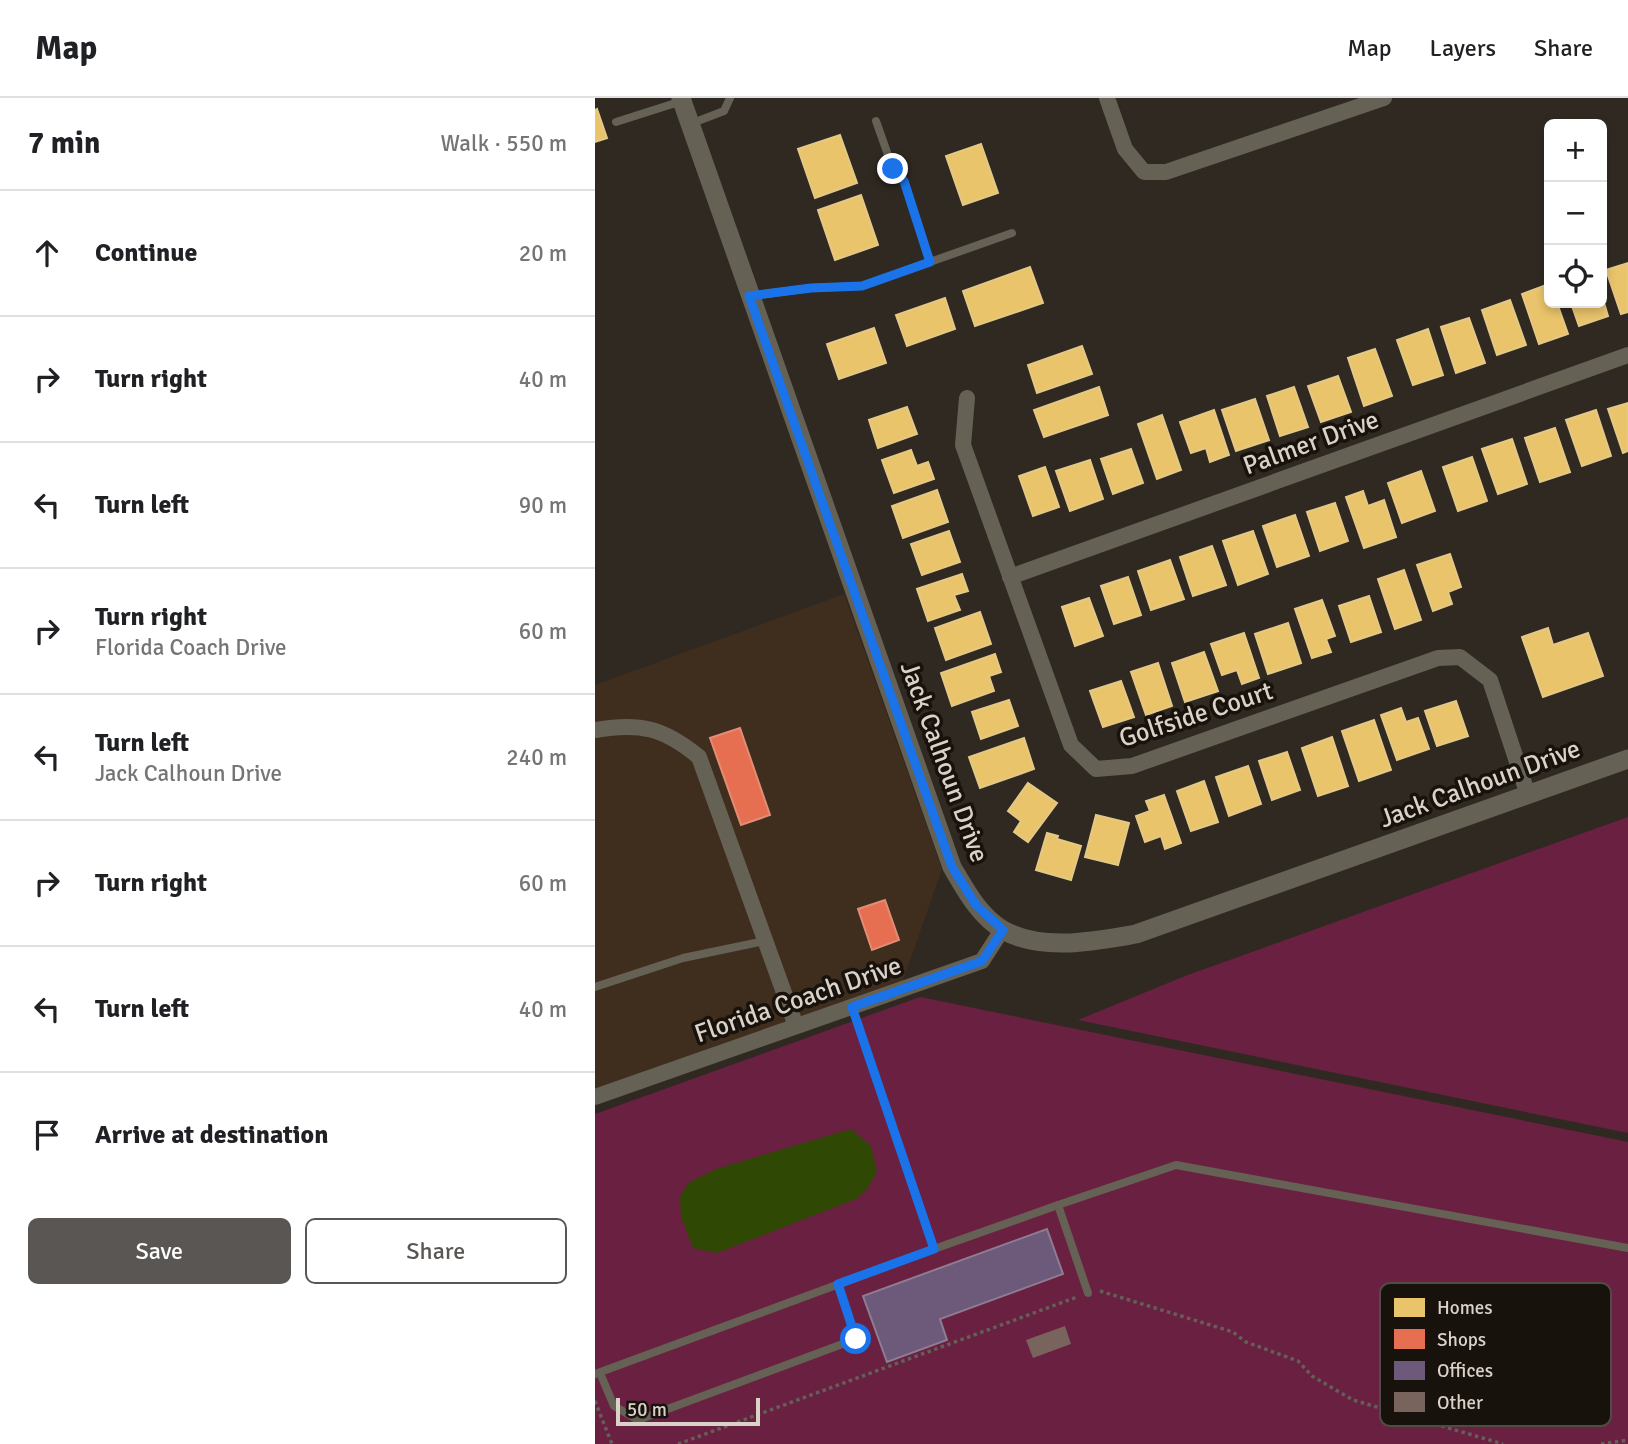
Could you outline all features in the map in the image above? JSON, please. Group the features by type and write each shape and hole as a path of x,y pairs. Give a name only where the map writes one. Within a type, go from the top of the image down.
{"street":[{"path":"1107,98 1125,149 1144,172 1166,172 1384,98"},
{"name":"Jack Calhoun Drive","path":"682,99 749,296 952,867 976,905 1003,930 1032,939 1079,944 1136,934 1628,760"},
{"name":"Palmer Drive","path":"1010,577 1628,355"},
{"name":"Golfside Court","path":"967,398 963,446 1071,745 1096,769 1132,766 1438,658 1460,657 1490,680 1528,795"},
{"path":"595,730 642,726 675,736 699,757 796,1026"},
{"name":"Florida Coach Drive","path":"595,1097 982,961 1003,930"}],"lane":[{"path":"690,124 724,111 730,98"},
{"path":"616,122 682,99"},
{"path":"876,121 893,169 904,181 930,262"},
{"path":"749,296 811,288 862,286 1012,233"},
{"path":"595,986 683,958 765,942"},
{"path":"852,1007 934,1249"},
{"path":"838,1284 856,1339 677,1406 638,1420 614,1406 597,1373 838,1284 934,1249 1175,1165 1628,1248"},
{"path":"1058,1205 1088,1293"}],"path":[{"path":"678,1444 1096,1290 1233,1332 1246,1342 1299,1360 1312,1376 1353,1400 1380,1408"},
{"path":"595,1401 612,1444"},
{"path":"1442,1426 1503,1444"},
{"path":"1601,1444 1628,1440"}],"shaded area":[{"path":"844,594 942,869 898,995 595,1104 595,685"},
{"path":"1628,817 1628,1133 1078,1020 1185,976"},
{"path":"920,997 1628,1142 1628,1444 595,1444 595,1114"},
{"path":"851,1129 871,1146 877,1172 867,1189 856,1199 717,1253 693,1248 681,1216 680,1197 688,1183 716,1169"}],"building: Homes":[{"path":"597,109 607,138 595,142 595,110"},
{"path":"840,135 857,183 815,198 798,149"},
{"path":"981,144 998,193 963,205 946,156"},
{"path":"861,195 878,245 835,260 818,210"},
{"path":"1628,263 1628,312 1621,314 1607,270"},
{"path":"1030,267 1043,303 975,326 963,291"},
{"path":"1544,286 1544,308 1559,308 1568,334 1539,344 1522,294"},
{"path":"945,298 955,329 907,346 896,315"},
{"path":"1510,300 1526,345 1497,355 1482,310"},
{"path":"1573,308 1606,308 1608,316 1579,326"},
{"path":"1469,318 1485,363 1456,373 1441,327"},
{"path":"874,328 886,363 839,379 827,344"},
{"path":"1428,329 1443,375 1413,385 1397,340"},
{"path":"1082,346 1092,374 1037,393 1028,365"},
{"path":"1375,349 1392,396 1364,406 1348,358"},
{"path":"1338,376 1351,412 1321,422 1308,386"},
{"path":"1099,387 1108,415 1044,437 1034,410"},
{"path":"1294,387 1308,427 1280,436 1267,396"},
{"path":"1255,399 1269,440 1236,451 1222,410"},
{"path":"1628,403 1628,451 1623,453 1608,409"},
{"path":"907,407 917,434 878,448 869,420"},
{"path":"1214,410 1229,455 1210,462 1206,448 1191,453 1180,422"},
{"path":"1596,410 1611,456 1582,466 1566,420"},
{"path":"1162,415 1181,470 1157,479 1138,424"},
{"path":"1555,428 1570,472 1540,482 1525,438"},
{"path":"1512,439 1527,484 1498,494 1482,449"},
{"path":"1131,449 1143,483 1113,494 1101,459"},
{"path":"911,450 917,466 928,462 934,479 894,493 882,460"},
{"path":"1472,457 1487,501 1458,511 1443,467"},
{"path":"1090,460 1103,499 1070,511 1056,471"},
{"path":"1045,467 1059,507 1033,516 1019,476"},
{"path":"1421,471 1435,511 1402,523 1388,483"},
{"path":"937,490 948,522 903,538 892,506"},
{"path":"1363,491 1368,506 1384,500 1396,537 1364,548 1346,497"},
{"path":"1335,503 1348,541 1320,551 1307,512"},
{"path":"1295,515 1309,556 1277,567 1263,526"},
{"path":"949,531 960,562 922,575 911,544"},
{"path":"1253,531 1268,574 1238,585 1223,541"},
{"path":"1212,546 1226,585 1193,596 1180,557"},
{"path":"1450,554 1461,587 1448,592 1452,604 1433,611 1417,565"},
{"path":"1170,560 1184,599 1151,610 1138,571"},
{"path":"1404,570 1421,620 1395,629 1378,579"},
{"path":"962,574 968,591 954,595 960,610 928,621 917,589"},
{"path":"1128,577 1141,615 1114,624 1101,586"},
{"path":"1369,596 1381,632 1351,642 1339,606"},
{"path":"1089,598 1103,636 1075,646 1062,607"},
{"path":"1322,600 1335,636 1326,639 1331,652 1312,658 1295,609"},
{"path":"980,612 991,644 946,660 935,628"},
{"path":"1288,623 1301,663 1268,674 1255,634"},
{"path":"1548,628 1553,645 1588,633 1603,676 1543,697 1522,637"},
{"path":"1244,633 1259,678 1242,684 1237,670 1222,675 1211,644"},
{"path":"1204,652 1218,691 1185,702 1172,663"},
{"path":"995,654 1001,672 989,676 994,691 952,706 941,673"},
{"path":"1158,663 1172,706 1146,715 1131,672"},
{"path":"1121,681 1134,717 1103,727 1090,691"},
{"path":"1009,700 1018,726 981,739 972,712"},
{"path":"1456,701 1468,736 1437,746 1425,711"},
{"path":"1401,708 1406,722 1418,718 1429,749 1397,760 1381,715"},
{"path":"1374,720 1391,770 1359,781 1342,731"},
{"path":"1332,737 1348,786 1318,796 1302,748"},
{"path":"1024,738 1034,769 980,788 969,757"},
{"path":"1287,752 1300,790 1272,800 1259,761"},
{"path":"1248,766 1261,804 1229,816 1216,777"},
{"path":"1204,781 1218,822 1191,831 1177,791"},
{"path":"1028,783 1057,803 1028,842 1014,832 1021,821 1008,811"},
{"path":"1164,795 1181,843 1165,849 1161,836 1145,842 1136,816 1150,811 1146,801"},
{"path":"1096,815 1129,823 1118,865 1085,857"},
{"path":"1047,833 1081,846 1071,880 1036,870"}],"building: Shops":[{"path":"740,728 770,815 741,825 710,738"},
{"path":"885,900 899,940 872,950 858,909"}],"building: Offices":[{"path":"1047,1229 1063,1274 940,1319 947,1340 887,1362 863,1296"}],"building: Other":[{"path":"1065,1326 1071,1344 1033,1358 1026,1340"}],"route":[{"path":"856,1339 838,1284 934,1249 852,1007 982,961 1003,930 976,905 952,867 749,296 811,288 862,286 930,262 904,181 893,169"}]}
